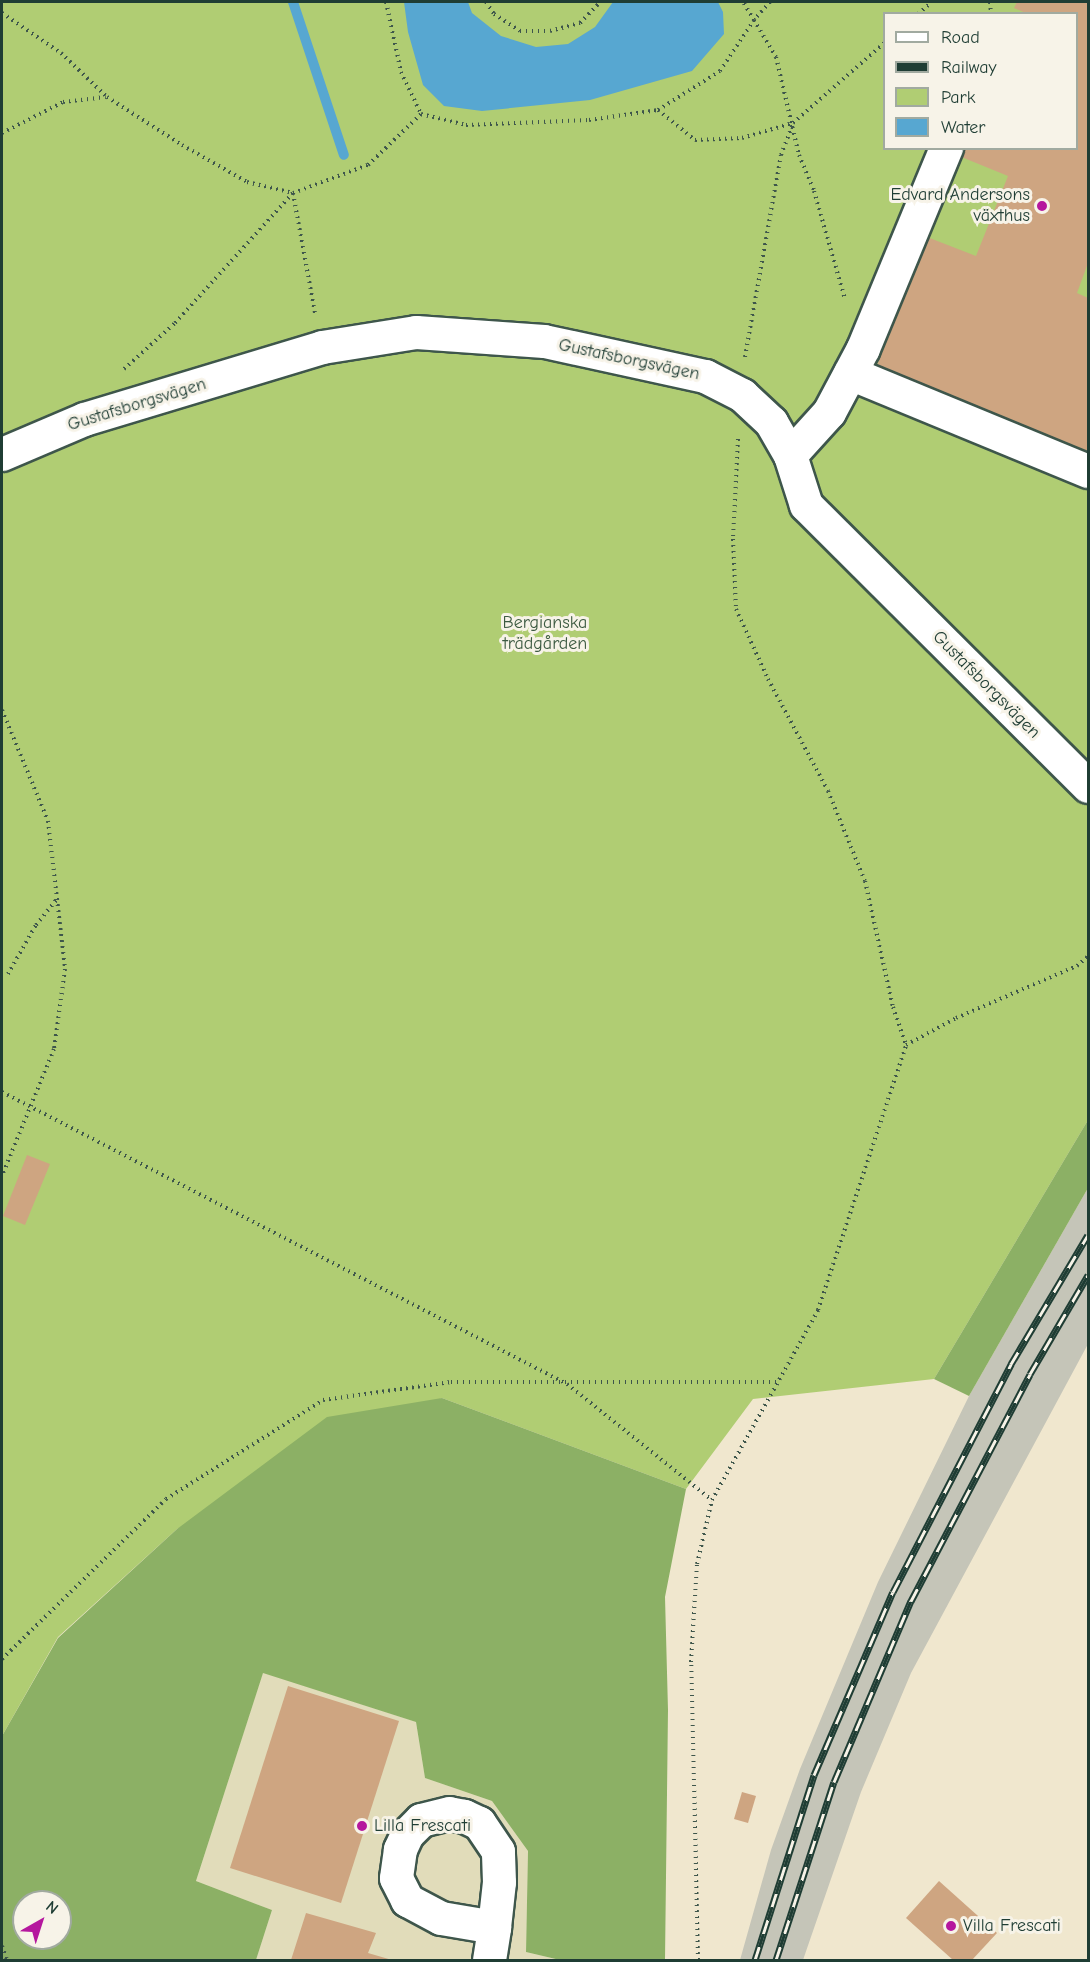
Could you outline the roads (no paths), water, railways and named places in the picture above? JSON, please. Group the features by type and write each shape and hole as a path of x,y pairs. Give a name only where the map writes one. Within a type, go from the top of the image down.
{"street":[{"path":"789,455 829,412 857,361 945,150"},
{"name":"Gustafsborgsvägen","path":"2,454 84,419 322,347 416,332 544,341 705,376 742,395 771,422 789,455 806,505 1089,786"},
{"path":"857,361 1089,471"},
{"path":"489,1960 494,1927"}],"water":[{"path":"404,2 468,2 472,13 501,36 536,47 568,44 595,27 613,2 718,2 723,12 724,34 692,71 590,100 482,111 444,106 423,85 408,32"}],"waterway":[{"path":"293,2 344,155"}],"railway":[{"path":"755,1960 814,1775 893,1592 1011,1364 1088,1235"},
{"path":"776,1960 834,1782 911,1601 1030,1374 1088,1275"}],"place":[{"name":"Edvard Andersons växthus","path":"1042,206"},
{"name":"Lilla Frescati","path":"362,1826"},
{"name":"Villa Frescati","path":"951,1926"}],"park label":[{"name":"Bergianska trädgården","path":"545,634"}]}
